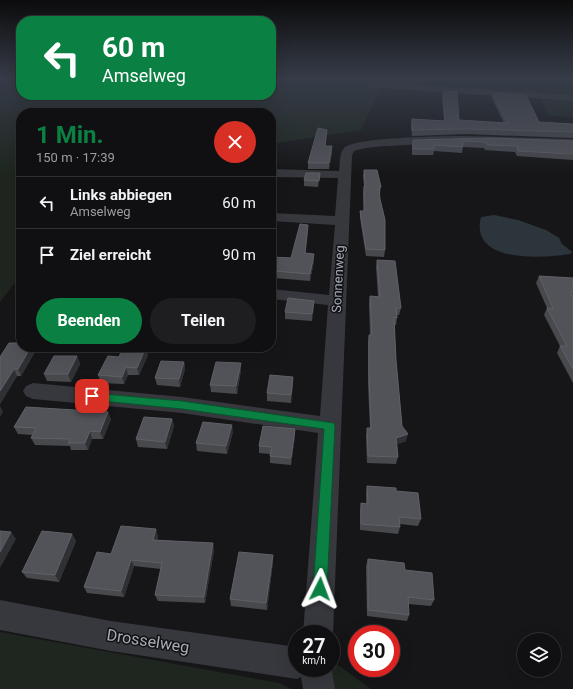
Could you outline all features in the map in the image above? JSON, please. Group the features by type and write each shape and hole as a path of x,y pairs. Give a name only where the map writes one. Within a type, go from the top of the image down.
{"street":[{"name":"Sonnenweg","path":"319,625 341,221 346,175 346,155 349,149 358,146 450,138 516,138 573,142"},
{"path":"276,173 346,175"},
{"path":"276,217 341,221"},
{"path":"276,295 337,301"},
{"path":"33,391 182,405 330,426"},
{"name":"Drosselweg","path":"0,615 111,636 288,662"},
{"path":"317,677 319,689"}],"shaded area":[{"path":"0,110 16,110 16,281 0,302"},
{"path":"276,110 370,110 361,130 276,143"},
{"path":"546,110 573,110 573,117 548,116"},
{"path":"494,215 518,220 546,230 559,238 562,244 572,252 570,254 543,257 511,255 497,250 486,243 480,232 481,217"},
{"path":"0,632 279,683 291,689 0,689"},
{"path":"340,667 348,672 348,677 354,677 371,689 329,689 330,677 340,677"}],"building":[{"path":"444,110 458,110 459,120 508,123 502,110 533,110 539,122 573,124 573,132 467,129 412,130 412,119 445,121"},
{"path":"318,128 327,130 325,146 332,146 329,163 308,163"},
{"path":"490,138 573,141 573,154 518,151 517,146 487,145 486,142 462,141 463,147 434,145 434,149 413,149 413,140"},
{"path":"364,170 377,170 381,187 379,187 380,199 385,220 385,250 366,249 360,211 364,211"},
{"path":"306,173 320,173 319,181 304,180"},
{"path":"300,224 308,225 305,253 314,254 310,274 276,271 276,257 291,258"},
{"path":"377,260 395,261 401,308 396,308 397,318 394,317 396,360 402,426 408,434 396,438 398,457 368,456 367,428 371,428 369,335 372,335 370,296 380,297"},
{"path":"539,276 573,278 573,292 570,292 573,297 573,369 560,346 567,346 547,308 553,308"},
{"path":"288,298 314,301 312,314 285,312"},
{"path":"9,343 16,343 16,352 28,352 18,369 14,369 0,391 0,357"},
{"path":"121,352 144,352 137,368 126,367 122,377 98,375 108,356 119,357"},
{"path":"54,356 77,356 68,374 44,374"},
{"path":"161,361 184,362 179,379 155,378"},
{"path":"216,362 241,363 236,386 210,385"},
{"path":"270,375 293,377 291,395 267,393"},
{"path":"26,407 108,412 100,432 90,431 85,443 68,443 70,439 31,438 36,428 14,427"},
{"path":"144,417 172,419 165,442 136,439"},
{"path":"203,422 232,425 226,446 196,443"},
{"path":"263,426 295,429 291,458 270,456 272,447 259,446"},
{"path":"367,486 396,488 396,491 418,493 421,519 399,517 400,527 361,524 361,503 368,504"},
{"path":"121,526 156,529 153,540 213,543 204,597 155,595 162,563 131,560 121,591 84,587 97,552 111,554"},
{"path":"0,531 11,532 0,552"},
{"path":"42,531 72,534 55,575 22,572"},
{"path":"239,552 273,555 266,603 230,599"},
{"path":"368,559 404,563 405,570 432,573 434,600 408,597 409,615 368,610"}],"route":[{"path":"92,396 182,405 330,426 320,589"}]}
